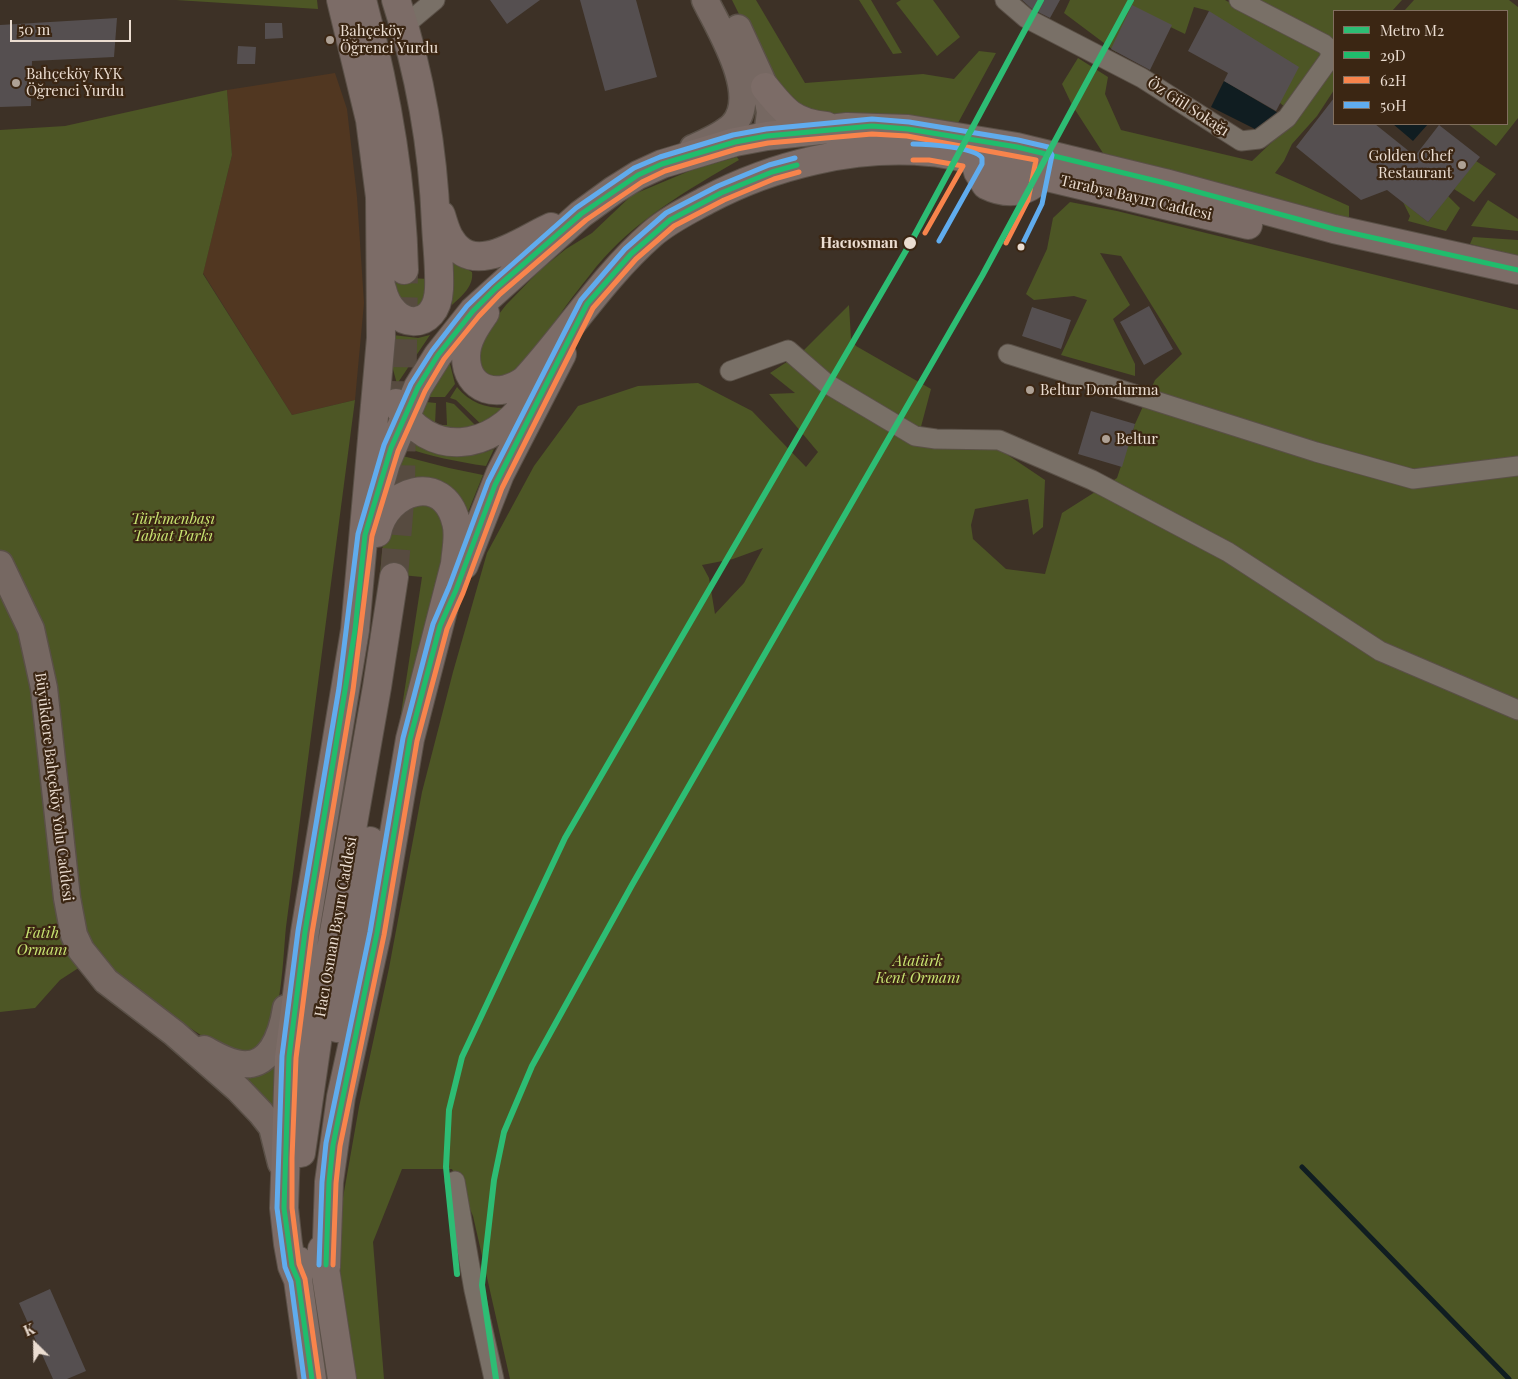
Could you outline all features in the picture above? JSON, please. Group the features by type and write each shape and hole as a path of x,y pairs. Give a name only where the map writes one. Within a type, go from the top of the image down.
{"main road":[{"path":"312,1379 298,1280 292,1266 288,1244 284,1179 289,1057 305,932 346,689 360,589 381,338 380,197 370,120 341,0"},
{"path":"362,0 379,63 390,126 401,210 413,271 418,192 413,141 399,61 381,0"},
{"path":"382,290 388,308 403,320 417,320 426,317 435,307 438,300 440,275 436,202 420,91 396,0"},
{"path":"662,164 715,137 733,125 740,113 743,99 741,82 731,53 705,0"},
{"path":"670,220 699,192 747,166 767,136 770,112 765,87 725,0"},
{"path":"765,87 785,111 795,119 815,125 847,127"},
{"name":"Tarabya Bayırı Caddesi","path":"365,535 386,463 404,416 438,355 473,311 495,289 581,214 638,175 662,164 735,142 767,136 847,127 908,129 1017,147 1043,165 1473,277 1518,286"},
{"name":"Tarabya Bayırı Caddesi","path":"587,304 631,254 670,220 738,186 779,170 816,160 866,153 930,152 975,160 1043,165 1165,183 1334,229 1518,270"},
{"path":"436,202 451,241 464,252 479,258 505,250 581,214"},
{"path":"495,289 486,312 471,337 466,355 468,367 474,379 483,388 494,392 508,390 525,380 587,304"},
{"path":"440,626 456,590 471,545 495,485 587,304"},
{"path":"381,338 389,386 404,416 423,433 441,441 466,442 483,439 510,422 556,364"},
{"path":"342,1379 326,1267 329,1182 340,1107 377,933 410,740 455,564 458,536 452,509 445,500 435,494 424,491 403,495 391,504 378,529 372,558 360,589"},
{"name":"Büyükdere Bahçeköy Yolu Caddesi","path":"0,564 30,629 44,688 67,898 74,935 81,950 106,981 174,1033 238,1089 272,1127 279,1146 284,1179"},
{"name":"Hacı Osman Bayırı Caddesi","path":"298,1280 298,1205 302,1133 328,966 376,697 403,577 396,692 320,1128 316,1178 318,1220 326,1267"},
{"name":"Büyükdere Bahçeköy Yolu Caddesi","path":"174,1033 237,1064 249,1064 268,1056 280,1037 305,932"}],"street":[{"path":"404,26 435,0"},
{"name":"Öz Gül Sokağı","path":"1005,0 1026,18 1142,78 1241,141 1259,139 1287,118 1330,58 1330,49 1324,44 1239,0"},
{"path":"730,371 788,350 826,383 915,436 936,439 999,440 1008,443 1092,480 1228,552 1380,651 1518,710"},
{"path":"1008,354 1316,452 1412,479 1518,466"},
{"path":"455,1181 474,1290 494,1379"}],"shaded area":[{"path":"335,73 347,109 357,197 364,303 355,400 292,415 203,273 232,155 227,90"},
{"path":"1224,81 1280,114 1265,134 1211,107"},
{"path":"1394,125 1427,125 1413,141"}],"green space":[{"path":"176,0 317,0 318,9"},
{"path":"732,0 756,0 805,83 923,74 954,79 979,51 996,53 958,123 898,116 794,125"},
{"path":"859,0 871,0 902,53 893,54"},
{"path":"901,0 933,0 960,37 937,56 896,3"},
{"path":"1070,0 1225,0 1322,52 1288,110 1279,102 1209,11 1194,7 1185,34 1137,11 1116,52 1064,13"},
{"path":"1239,0 1402,0 1393,10 1333,10 1333,49"},
{"path":"1414,0 1509,0 1518,7 1518,118 1496,146 1469,125 1508,125 1508,10 1405,10"},
{"path":"1078,58 1108,77 1105,94 1121,130 1252,161 1291,124 1333,71 1333,92 1317,116 1292,144 1284,161 1275,173 1349,206 1349,225 1296,211 1246,191 1103,153 1072,105 1062,84"},
{"name":"Türkmenbaşı Tabiat Parkı","path":"227,90 232,155 203,274 292,415 355,400 277,1007 268,1036 261,1045 250,1051 240,1053 221,1047 183,1023 145,996 97,956 60,980 35,1008 0,1012 0,130 65,126"},
{"path":"737,157 739,160 681,195 644,221 611,250 568,303 533,358 513,381 477,374 477,342 506,305 540,270 566,249 592,233 632,195 694,169"},
{"path":"1476,161 1496,174 1474,202 1454,189"},
{"path":"1448,196 1460,208 1446,231 1408,221 1410,216 1403,202 1428,222"},
{"path":"1488,200 1518,219 1518,231 1471,226"},
{"name":"Atatürk Kent Ormanı","path":"1070,202 1117,211 1518,310 1518,1379 510,1379 473,1216 452,1169 402,1169 373,1242 384,1379 353,1379 340,1279 341,1209 359,1107 389,968 422,792 453,672 487,553 534,466 578,406 638,386 698,383 752,411 806,467 818,452 769,394 795,393 770,373 802,352 849,305 851,339 856,346 931,389 918,438 990,443 1045,480 1043,527 1033,535 1028,499 975,509 971,525 973,539 1006,569 1045,574 1062,513 1117,478 1135,424 1155,380 1182,354 1121,256 1100,253 1130,305 1113,319 1135,364 1135,376 1061,355 1087,300 1074,296 1034,300 1026,294 1047,249 1053,218","holes":["763,548 744,583 715,614 709,578 702,565 733,559"]},
{"path":"1473,237 1518,240 1518,256 1470,244"},
{"path":"448,258 472,272 469,286 452,305"},
{"path":"390,277 429,279 424,307 406,312"},
{"path":"393,335 418,338 430,335 397,384 391,362"},
{"path":"449,360 455,384 445,397 428,397"},
{"path":"457,387 468,398 480,404 494,408 510,408 485,428 456,400 450,398"},
{"path":"426,402 436,403 435,425 447,425 446,402 454,404 480,430 463,436 419,419"},
{"path":"406,439 438,453 449,455 471,455 494,449 486,466 465,463 403,447"},
{"path":"399,455 483,475 468,512 453,492 434,480 424,477 413,478 401,480 389,486"},
{"path":"425,503 442,514 448,548 403,721 400,720 422,577 380,573 383,543 402,509"},
{"path":"279,1065 275,1113 241,1077"}],"building":[{"path":"490,0 540,0 507,24"},
{"path":"580,0 636,0 657,77 605,91"},
{"path":"1022,0 1060,0 1050,18 1032,9"},
{"path":"1132,5 1172,25 1150,70 1111,49"},
{"path":"1209,11 1299,67 1276,111 1224,81 1228,73 1188,51"},
{"name":"Bahçeköy KYK Öğrenci Yurdu","path":"117,18 114,57 32,61 31,106 0,107 0,25"},
{"path":"265,23 282,23 283,38 265,39"},
{"path":"238,46 256,47 255,64 237,64"},
{"path":"1333,99 1333,125 1376,125 1415,156 1439,125 1480,157 1428,222 1387,190 1361,200 1296,147"},
{"path":"1149,306 1173,349 1144,365 1120,322"},
{"path":"1032,307 1071,320 1061,349 1022,336"},
{"name":"Beltur","path":"1091,411 1135,424 1122,467 1078,454"},
{"path":"50,1289 86,1371 67,1379 53,1379 19,1303"}],"waterway":[{"path":"1302,1167 1509,1379"}],"tunnel":[{"path":"394,577 401,490 404,270"}],"metro line":[{"name":"M2","path":"457,1274 446,1167 449,1110 462,1057 565,838 911,242 1041,0"},
{"name":"M2","path":"496,1379 482,1285 494,1180 504,1132 532,1066 632,885 982,276 1131,0"}],"transit line":[{"name":"50H","path":"304,1379 291,1282 285,1267 277,1208 282,1056 298,931 339,688 358,534 384,445 411,384 432,351 467,306 576,208 634,168 660,157 733,135 766,129 872,119 909,122 1018,140 1048,147 1052,155 1042,204 1020,249"},
{"name":"29D","path":"312,1379 298,1280 292,1266 284,1208 289,1057 305,932 355,630 365,535 391,448 418,387 438,355 473,311 495,289 581,214 638,175 662,164 735,142 767,136 872,126 908,129 1017,147 1165,183 1334,229 1518,270"},
{"name":"62H","path":"319,1378 305,1279 299,1264 292,1208 296,1058 312,933 353,690 372,536 398,451 425,391 444,359 479,316 500,294 586,220 642,182 665,171 737,149 768,143 872,134 907,136 1036,160 1028,200 1006,243"},
{"name":"50H","path":"913,144 961,149 978,154 982,158 982,164 939,241"},
{"name":"50H","path":"319,1265 322,1182 326,1143 370,932 403,738 433,624 449,587 488,482 581,300 625,249 666,213 718,186 769,165 795,158"},
{"name":"62H","path":"913,160 929,160 963,166 925,233"},
{"name":"29D","path":"326,1265 329,1182 333,1145 377,933 410,739 440,626 456,590 495,485 587,304 631,254 670,220 721,193 772,172 797,165"},
{"name":"62H","path":"333,1265 336,1183 340,1146 384,935 417,741 447,629 463,593 502,488 593,308 636,259 674,226 724,200 774,179 799,172"}],"place":[{"name":"Bahçeköy Öğrenci Yurdu","path":"330,40"},
{"name":"Bahçeköy KYK Öğrenci Yurdu","path":"16,83"},
{"name":"Golden Chef Restaurant","path":"1462,165"},
{"name":"Hacıosman","path":"910,243"},
{"name":"Beltur Dondurma","path":"1030,390"},
{"name":"Beltur","path":"1106,439"}],"park label":[{"name":"Fatih Ormanı","path":"42,942"}]}
